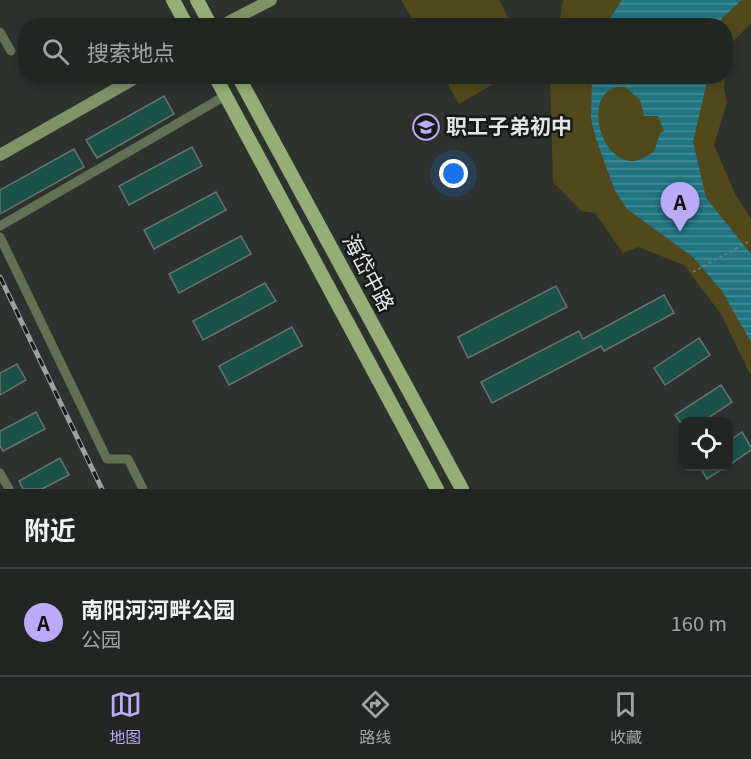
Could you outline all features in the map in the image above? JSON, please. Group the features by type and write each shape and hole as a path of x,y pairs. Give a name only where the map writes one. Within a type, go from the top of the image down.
{"main road":[{"path":"173,0 183,18"},
{"path":"197,0 207,18"},
{"name":"海岱中路","path":"218,84 437,489"},
{"name":"海岱中路","path":"242,84 462,489"}],"street":[{"path":"236,18 271,0"},
{"path":"0,32 11,51"},
{"path":"0,155 125,84"},
{"path":"0,226 225,96"},
{"path":"0,237 107,459 128,459 142,489"},
{"path":"0,473 9,489"}],"path":[{"path":"693,272 748,242"}],"shaded area":[{"path":"401,0 499,0 508,18 412,18"},
{"path":"563,0 751,0 751,23 733,42 733,18 560,18"},
{"path":"448,84 493,84 459,104"},
{"path":"550,84 724,84 727,102 714,145 736,196 751,218 751,376 721,314 684,265 638,247 623,253 595,213 581,211 553,182"}],"water":[{"path":"622,0 742,0 722,18 610,18"},
{"path":"592,84 706,84 693,142 706,198 751,254 751,342 722,291 693,257 627,209 615,191 591,119","holes":["616,87 625,87 640,100 644,116 658,116 664,131 660,133 654,152 633,161 623,159 608,146 602,136 598,114 604,95"]}],"building":[{"path":"164,96 174,114 97,158 86,140"},
{"path":"192,147 202,166 129,205 119,186"},
{"path":"74,149 84,167 0,214 0,190"},
{"path":"216,192 226,210 154,249 144,230"},
{"path":"241,236 251,254 179,293 169,274"},
{"path":"265,283 276,301 203,340 193,321"},
{"path":"556,286 567,307 468,358 458,337"},
{"path":"664,295 674,313 604,351 601,346 492,403 481,382 579,331 583,339"},
{"path":"292,327 302,346 229,385 219,366"},
{"path":"699,338 710,355 665,385 654,368"},
{"path":"17,364 26,380 0,395 0,373"},
{"path":"721,385 732,402 710,417 679,417 679,421 675,415"},
{"path":"36,412 45,429 3,451 0,446 0,431"},
{"path":"742,432 751,450 733,462 733,438"},
{"path":"60,458 69,475 42,489 23,489 19,481"},
{"path":"702,471 719,471 707,479"}],"railway":[{"path":"0,277 102,489"}],"place":[{"name":"职工子弟初中","path":"426,127"},
{"name":"南阳河河畔公园","path":"680,232"}]}
